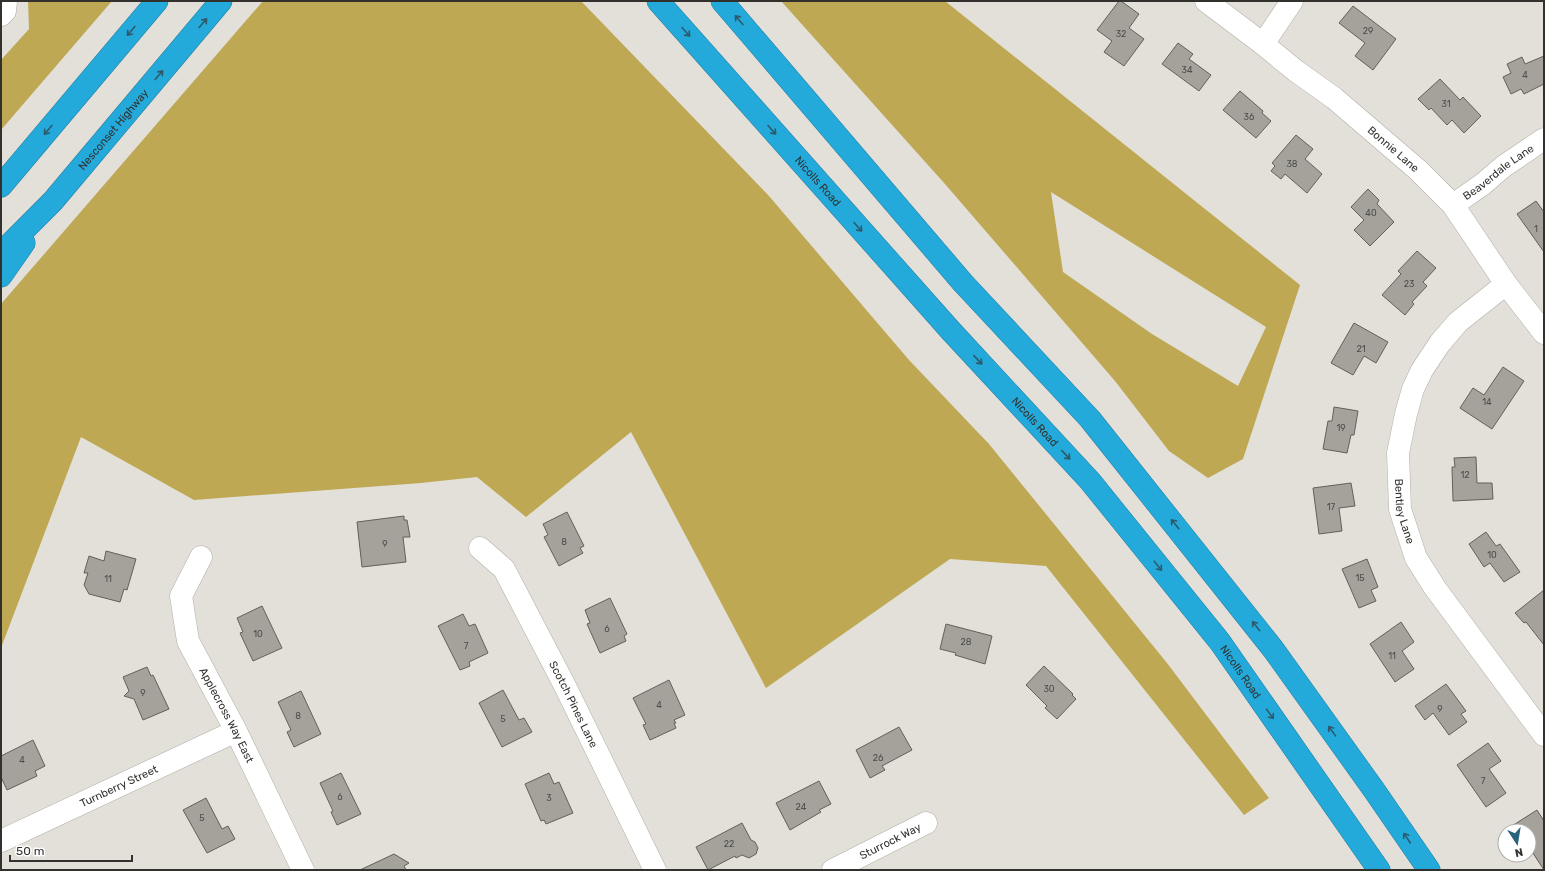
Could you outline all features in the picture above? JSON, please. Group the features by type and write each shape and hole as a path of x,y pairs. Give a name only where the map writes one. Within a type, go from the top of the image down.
{"highway":[{"path":"1,186 156,1"},
{"name":"Nesconset Highway","path":"1,253 53,201 221,1"},
{"name":"Nicolls Road","path":"658,1 951,331 1090,481 1220,642 1379,870"},
{"path":"722,1 963,283 1100,431 1273,649 1374,790 1429,870"},
{"path":"1,276 53,201"}],"street":[{"path":"1,15 5,11 6,1"},
{"name":"Bonnie Lane","path":"1206,1 1296,71 1334,98 1418,170 1453,205 1506,284 1544,333"},
{"path":"1263,44 1292,1"},
{"name":"Beaverdale Lane","path":"1453,205 1483,184 1504,166 1544,139"},
{"name":"Bentley Lane","path":"1506,284 1458,322 1422,370 1413,389 1398,452 1400,509 1416,558 1435,588 1544,735"},
{"name":"Scotch Pines Lane","path":"480,548 504,569 565,686 655,870"},
{"name":"Applecross Way East","path":"201,557 181,596 188,641 236,731 303,870"},
{"name":"Turnberry Street","path":"1,841 236,731"},
{"name":"Sturrock Way","path":"833,870 926,823"}],"shaded area":[{"path":"28,1 112,1 1,130 1,60 29,29"},
{"path":"263,1 581,1 769,196 909,360 989,444 1167,663 1269,798 1244,815 1046,566 950,559 766,688 631,432 526,517 477,477 421,483 194,500 81,437 1,648 1,304"},
{"path":"781,1 945,1 1300,285 1243,459 1208,478 1169,451 1115,381 945,184","holes":["1051,192 1266,327 1238,386 1152,334 1063,272"]}],"building":[{"path":"1119,1 1139,14 1129,28 1144,39 1124,66 1104,52 1112,41 1097,30"},
{"path":"1353,6 1396,39 1373,70 1355,56 1365,43 1339,23"},
{"path":"1178,43 1193,54 1189,59 1211,75 1199,91 1162,64"},
{"path":"1544,56 1544,84 1524,94 1521,89 1511,94 1503,77 1511,73 1507,64 1522,57 1525,64"},
{"path":"1440,79 1460,100 1463,97 1481,116 1464,133 1452,120 1447,125 1431,108 1429,110 1418,99"},
{"path":"1240,91 1263,111 1262,113 1271,121 1256,138 1223,110"},
{"path":"1296,135 1313,149 1305,159 1322,174 1307,193 1285,174 1281,179 1271,171 1275,166 1272,163"},
{"path":"1368,189 1379,200 1377,204 1394,222 1370,246 1354,230 1364,220 1351,207"},
{"path":"1536,201 1544,212 1544,252 1517,214"},
{"path":"1417,251 1436,268 1423,282 1427,286 1412,302 1414,304 1405,315 1382,295 1401,274 1398,271"},
{"path":"1354,323 1388,342 1376,363 1364,356 1353,375 1331,363"},
{"path":"1503,367 1524,381 1492,429 1460,408 1473,388 1484,395"},
{"path":"1334,407 1358,411 1354,435 1351,435 1347,453 1323,449 1328,421 1332,421"},
{"path":"1476,457 1477,483 1492,483 1493,499 1453,501 1452,467 1455,467 1454,458"},
{"path":"1351,483 1355,506 1339,508 1342,531 1319,534 1313,488"},
{"path":"567,512 584,546 580,548 583,553 559,566 544,537 548,535 543,524"},
{"path":"404,516 404,520 407,520 410,537 403,537 406,562 362,567 357,522"},
{"path":"1486,532 1496,546 1500,544 1520,572 1504,582 1490,563 1484,567 1469,544"},
{"path":"106,551 136,559 127,590 124,589 120,602 89,594 84,585 88,573 84,573 89,556 104,561"},
{"path":"1367,559 1378,587 1371,590 1376,601 1359,608 1342,569"},
{"path":"1544,590 1544,645 1526,622 1524,623 1515,613"},
{"path":"610,598 627,634 624,636 626,641 600,653 587,624 590,623 585,610"},
{"path":"262,606 282,648 253,661 240,633 243,632 237,618"},
{"path":"463,614 469,626 475,624 488,653 469,662 470,666 460,670 438,626"},
{"path":"1401,622 1414,642 1402,651 1414,669 1395,682 1370,644"},
{"path":"946,624 992,636 985,664 955,655 956,653 940,649"},
{"path":"1044,666 1073,694 1072,695 1076,699 1057,719 1045,708 1047,706 1026,685"},
{"path":"147,667 151,676 153,675 169,709 143,720 134,699 124,696 129,691 123,677"},
{"path":"669,680 685,715 674,720 676,723 674,723 676,728 650,740 643,725 646,724 633,698"},
{"path":"1446,684 1466,711 1461,714 1467,722 1449,735 1433,713 1425,720 1415,706"},
{"path":"503,690 519,720 524,718 532,732 502,747 479,703"},
{"path":"301,691 321,734 294,747 287,732 291,730 278,702"},
{"path":"899,727 912,750 882,766 885,770 870,778 856,750"},
{"path":"33,740 45,766 35,771 37,776 7,790 1,777 1,756"},
{"path":"1488,743 1501,761 1489,769 1506,793 1486,807 1457,765"},
{"path":"341,773 361,814 337,825 331,812 333,811 320,783"},
{"path":"549,773 554,784 559,782 573,813 546,824 544,820 541,821 525,784"},
{"path":"819,781 831,804 819,810 821,812 790,830 776,803"},
{"path":"206,798 222,829 228,826 235,839 207,853 183,810"},
{"path":"1537,810 1544,821 1544,870 1537,859 1537,823 1517,823"},
{"path":"742,823 751,840 755,842 758,848 756,854 749,858 742,855 736,858 735,856 708,870 696,847"},
{"path":"394,854 409,863 404,866 406,870 360,870"}]}
